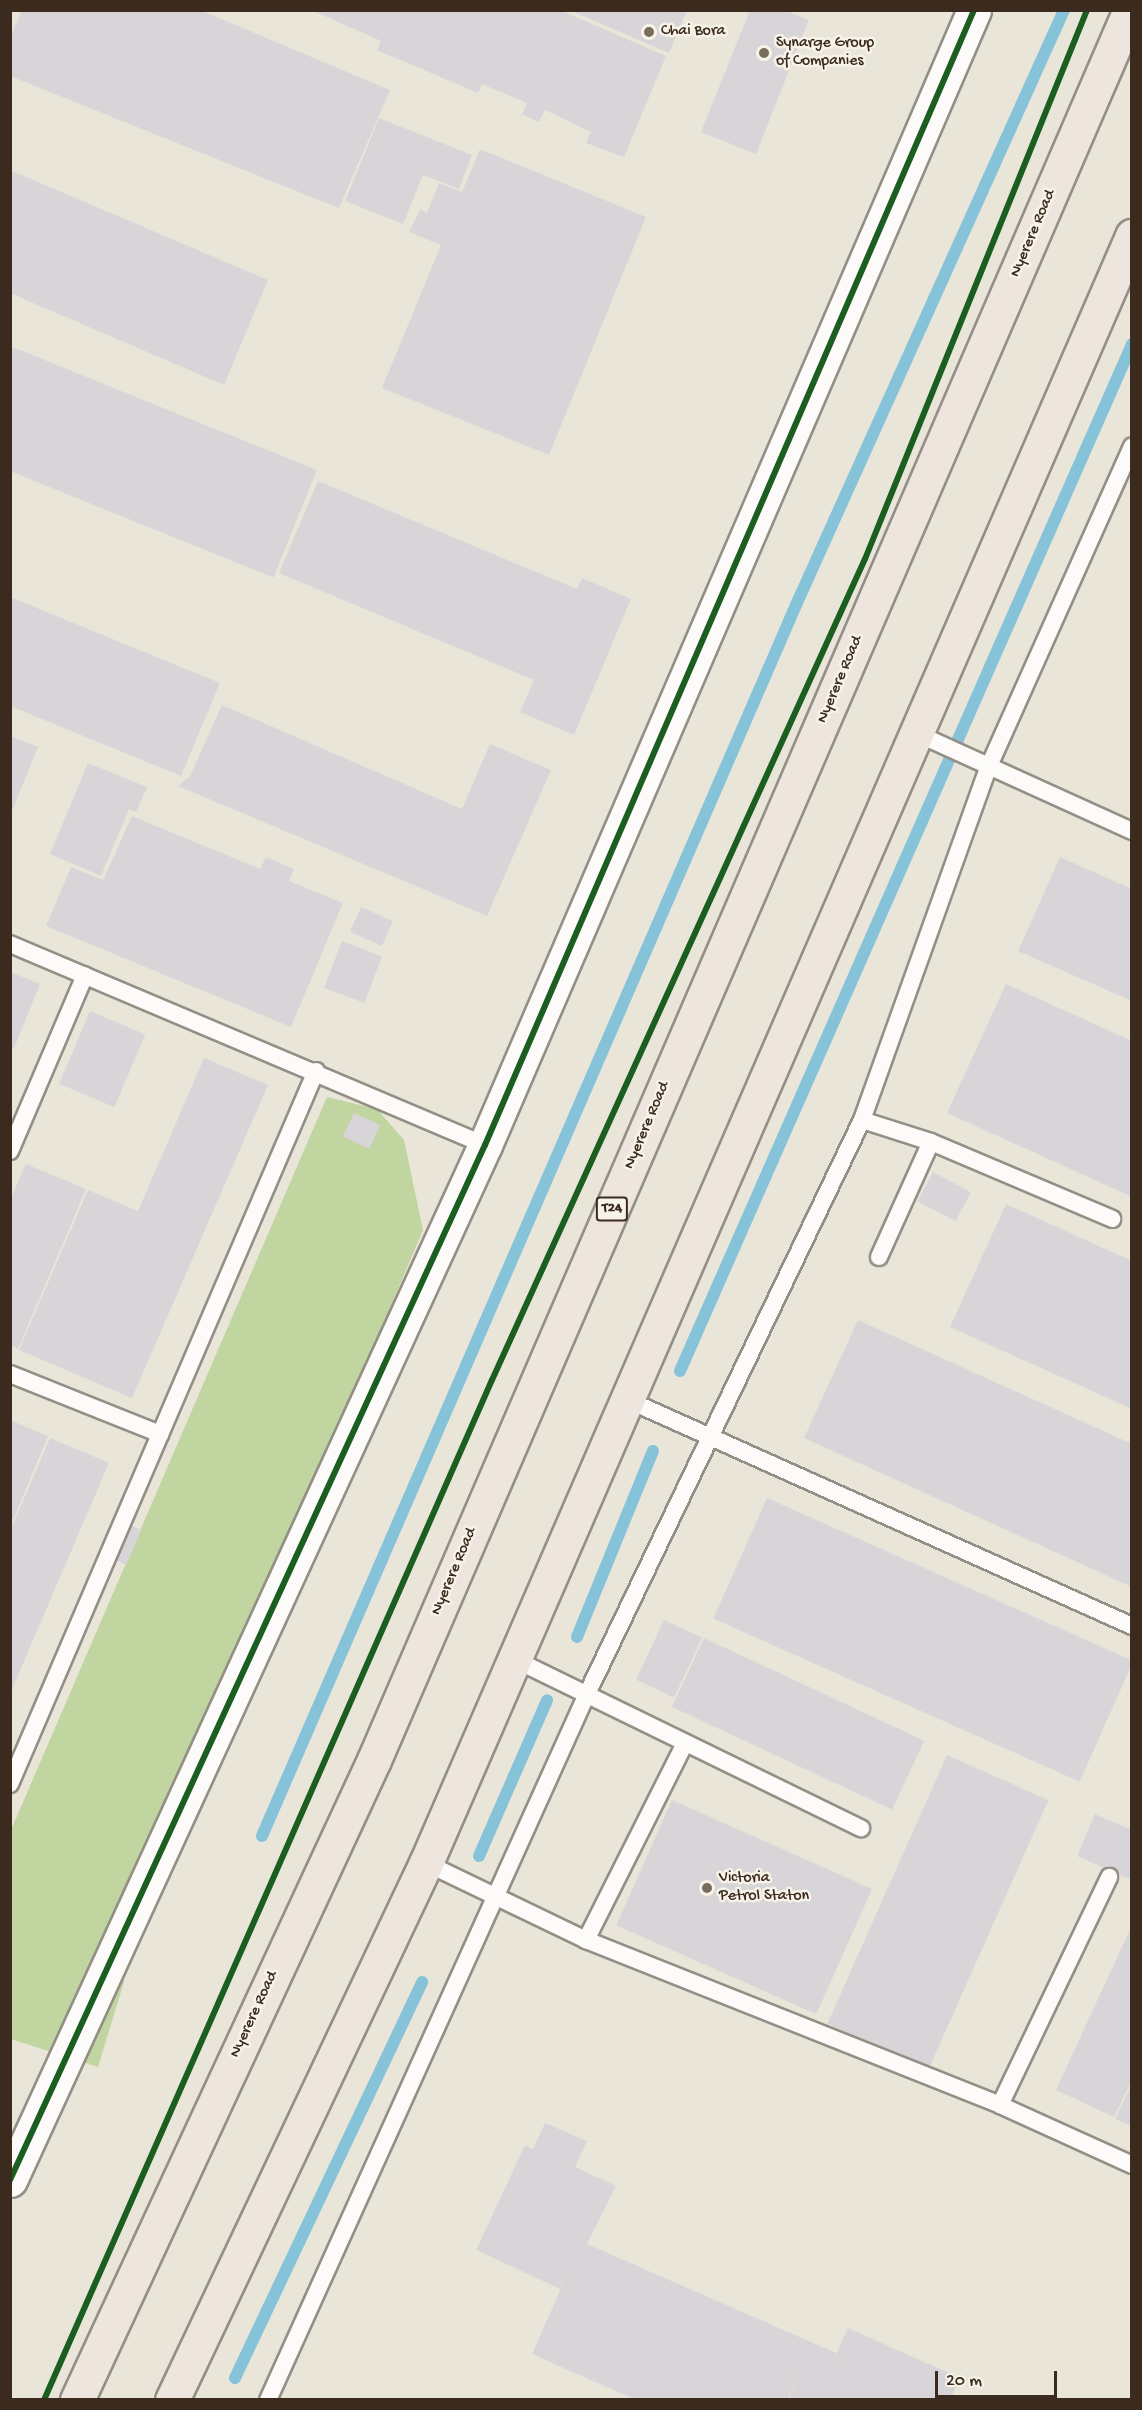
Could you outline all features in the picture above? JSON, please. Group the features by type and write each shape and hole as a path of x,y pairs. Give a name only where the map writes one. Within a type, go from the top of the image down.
{"highway":[{"name":"Nyerere Road","path":"77,2400 374,1760 1130,10"},
{"path":"172,2400 426,1863 516,1660 1131,236"}],"street":[{"path":"10,2180 484,1145 974,10"}],"lane":[{"path":"268,2400 498,1897 586,1696 714,1438 862,1120 989,765 1131,447"},
{"path":"916,734 1131,831"},
{"path":"10,944 316,1071 484,1145"},
{"path":"10,1151 85,975"},
{"path":"10,1784 316,1071"},
{"path":"862,1120 931,1142 1112,1219"},
{"path":"879,1257 931,1142"},
{"path":"10,1374 160,1434"},
{"path":"628,1400 1131,1626"},
{"path":"516,1660 684,1745 861,1828"},
{"path":"586,1940 684,1745"},
{"path":"426,1863 586,1940 1000,2105 1131,2165"},
{"path":"1000,2105 1109,1877"}],"green space":[{"path":"327,1097 377,1109 404,1140 423,1230 353,1396 114,1917 124,1982 98,2067 11,2039 11,1830"}],"building":[{"path":"22,10 200,10 390,90 339,208 10,76 10,38"},
{"path":"311,10 560,10 666,56 624,157 586,143 591,132 545,110 539,122 522,114 527,103 482,84 478,93 377,50 381,41"},
{"name":"Chai Bora","path":"569,10 687,10 669,53"},
{"name":"Synarge Group of Companies","path":"750,10 785,10 809,20 756,154 701,132"},
{"path":"379,118 472,155 459,189 423,175 403,224 345,201"},
{"path":"480,149 646,217 549,455 382,388 441,245 409,232 420,209 427,213 439,183 462,192"},
{"path":"10,170 268,280 224,385 10,293"},
{"path":"10,346 317,470 273,578 10,471"},
{"path":"318,481 577,589 582,578 631,599 574,735 520,712 534,680 279,573"},
{"path":"10,597 220,683 181,776 10,706"},
{"path":"222,705 462,809 490,744 551,770 487,916 178,786 190,776"},
{"path":"10,736 38,747 11,813 10,813"},
{"path":"88,763 147,787 136,812 129,809 101,876 50,854"},
{"path":"132,816 260,869 266,857 294,869 289,881 343,903 291,1027 46,926 71,867 103,880"},
{"path":"1060,857 1132,889 1132,1001 1018,951"},
{"path":"361,907 393,921 382,946 350,932"},
{"path":"342,941 382,956 364,1003 324,988"},
{"path":"10,972 40,984 14,1048 10,1047"},
{"path":"1006,984 1132,1041 1132,1197 947,1113"},
{"path":"90,1011 145,1034 114,1107 59,1084"},
{"path":"204,1058 268,1085 132,1398 19,1350 88,1190 138,1211"},
{"path":"354,1113 380,1125 369,1149 343,1137"},
{"path":"26,1164 86,1189 18,1349 10,1345 10,1200"},
{"path":"933,1172 971,1192 955,1221 918,1201"},
{"path":"1006,1204 1132,1261 1132,1409 950,1327"},
{"path":"858,1320 1132,1444 1132,1587 804,1438"},
{"path":"10,1420 48,1436 11,1525 10,1525"},
{"path":"50,1438 109,1463 10,1694 10,1531"},
{"path":"767,1498 1132,1661 1080,1782 713,1619"},
{"path":"126,1523 142,1530 126,1565 111,1558"},
{"path":"664,1620 702,1638 674,1698 636,1680"},
{"path":"704,1638 924,1741 892,1810 672,1707"},
{"path":"947,1755 1048,1800 929,2069 827,2024"},
{"path":"672,1800 872,1889 816,2014 616,1925"},
{"path":"1095,1814 1132,1830 1132,1880 1077,1856"},
{"path":"1132,1925 1132,2080 1114,2117 1056,2090"},
{"path":"1132,2084 1132,2126 1115,2119"},
{"path":"545,2123 587,2141 575,2167 616,2186 587,2244 836,2353 830,2367 848,2328 960,2378 950,2400 788,2400 799,2373 787,2400 636,2400 532,2354 567,2275 560,2289 476,2250 525,2145 533,2149"}],"waterway":[{"path":"262,1836 796,605 1064,10"},
{"path":"680,1371 1132,344"},
{"path":"577,1637 653,1451"},
{"path":"479,1856 547,1700"},
{"path":"235,2378 422,1982"}],"cycle path":[{"path":"10,2180 485,1145 974,10"},
{"path":"44,2400 492,1380 865,559 1087,10"}],"place":[{"name":"Chai Bora","path":"649,32"},
{"name":"Synarge Group of Companies","path":"764,53"},
{"name":"Victoria Petrol Staton","path":"707,1888"}]}
